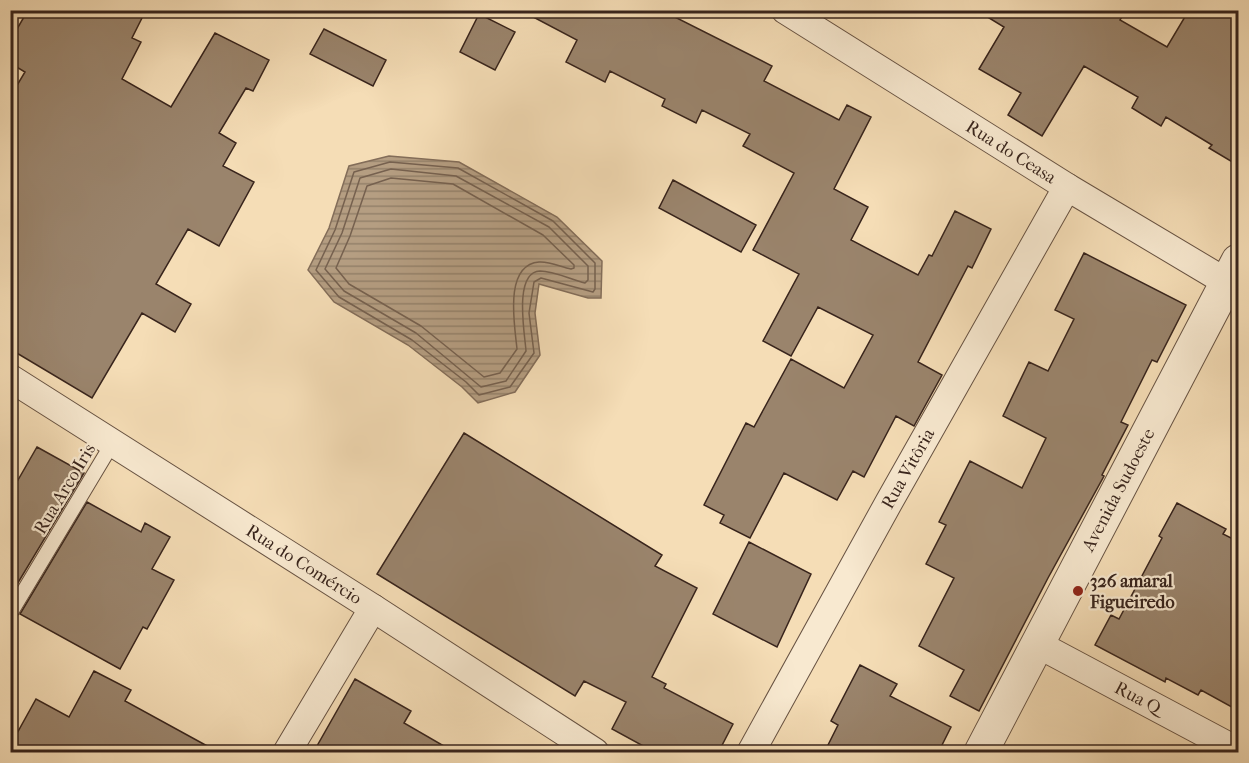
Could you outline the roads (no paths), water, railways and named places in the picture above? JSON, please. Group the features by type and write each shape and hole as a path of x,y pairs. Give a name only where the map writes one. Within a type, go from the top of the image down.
{"street":[{"name":"Rua do Ceasa","path":"785,10 1067,187 1235,278"},
{"name":"Rua Vitôria","path":"751,753 1067,187"},
{"name":"Avenida Sudoeste","path":"981,753 1235,278"},
{"name":"Rua do Comércio","path":"10,378 373,608 595,753"},
{"path":"287,753 373,608"},
{"name":"Rua Q","path":"1039,645 1239,751"}],"lane":[{"name":"Rua Arco Iris","path":"10,614 112,444"}],"water":[{"path":"389,156 459,162 557,217 602,261 601,298 588,298 539,284 535,313 540,355 515,392 478,403 462,387 408,345 334,302 308,270 329,228 349,166"}],"place":[{"name":"326 amaral Figueiredo","path":"1078,591"}]}
